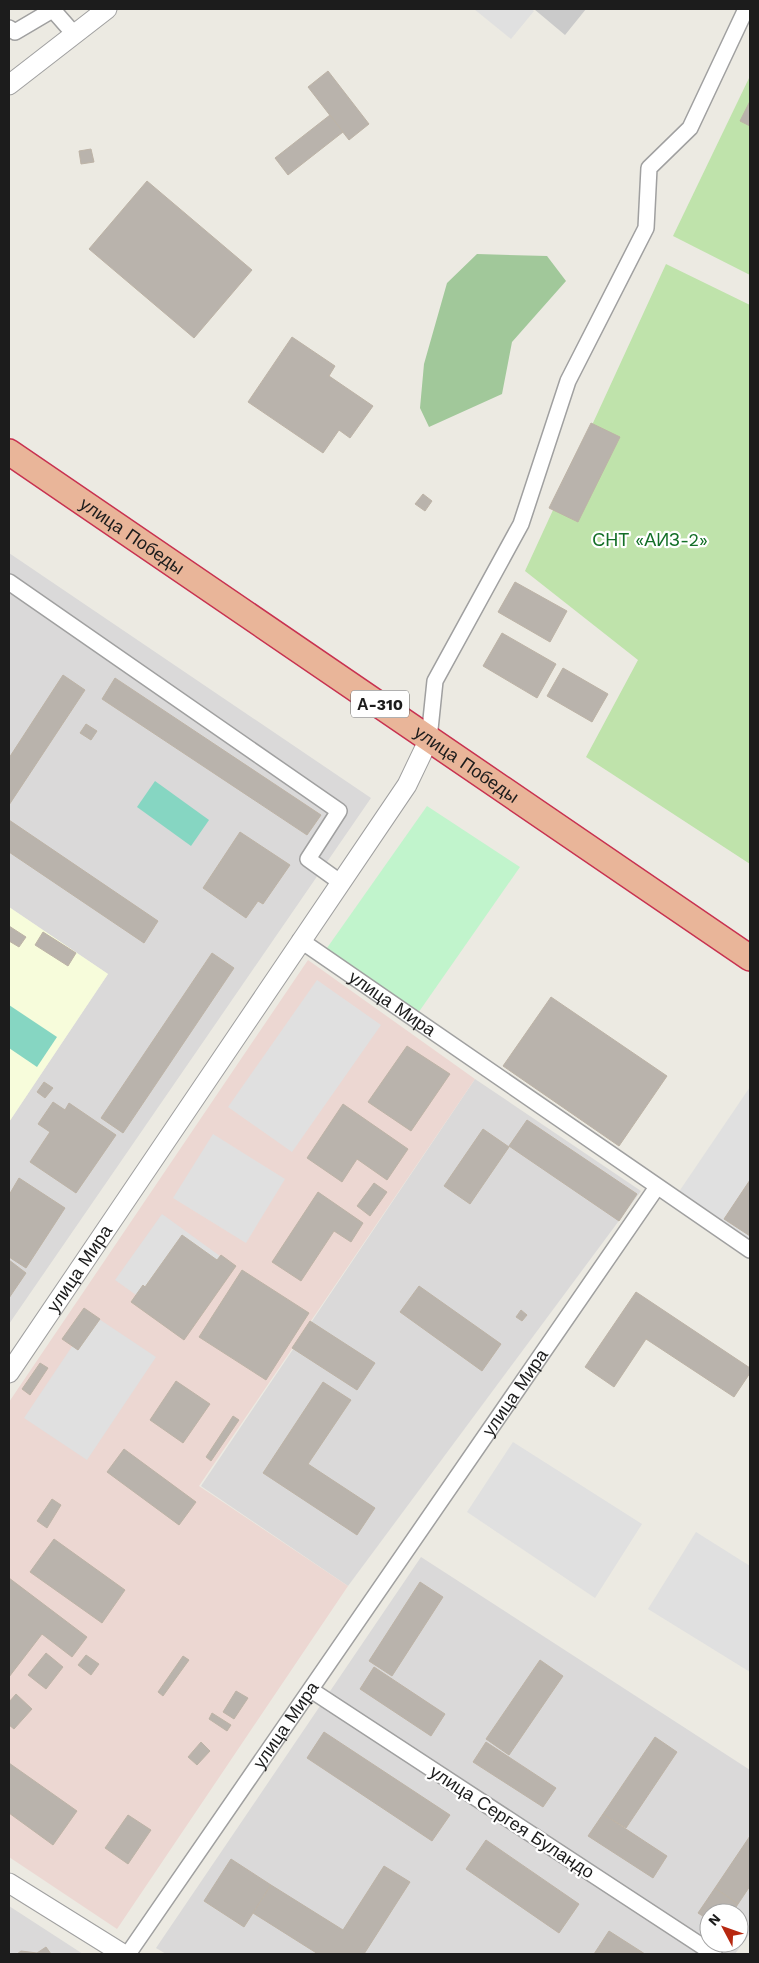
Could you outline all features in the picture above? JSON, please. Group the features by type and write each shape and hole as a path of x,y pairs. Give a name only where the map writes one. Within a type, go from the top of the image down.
{"highway":[{"name":"улица Победы","path":"9,452 750,958"}],"street":[{"path":"12,30 54,9 75,35"},
{"path":"9,85 107,9"},
{"path":"428,739 435,682 521,524 568,381 646,228 650,168 690,128 746,9"},
{"path":"9,582 339,811 308,860 340,882"},
{"name":"улица Мира","path":"9,1373 300,940 407,785 428,739"},
{"name":"улица Мира","path":"128,1954 657,1187 300,940"},
{"path":"657,1187 750,1250"},
{"name":"улица Сергея Буландо","path":"311,1690 714,1954"},
{"path":"9,1883 123,1954"}],"shaded area":[{"path":"474,9 531,9 534,11 511,39"},
{"path":"534,9 586,9 565,35"},
{"path":"9,553 371,798 9,1324 9,1122 108,974 9,907"},
{"path":"427,806 520,867 416,1016 327,948"},
{"path":"9,907 108,974 9,1122"},
{"path":"308,960 475,1079 199,1486 348,1586 117,1929 9,1857 9,1402"},
{"path":"317,980 381,1025 292,1152 228,1107"},
{"path":"475,1079 641,1191 348,1586 201,1486"},
{"path":"750,1087 750,1260 670,1205"},
{"path":"213,1134 285,1179 246,1243 173,1198"},
{"path":"162,1214 231,1264 184,1329 115,1280"},
{"path":"93,1315 156,1357 87,1460 24,1418"},
{"path":"513,1442 642,1524 595,1598 467,1512"},
{"path":"696,1532 750,1566 750,1672 648,1609"},
{"path":"421,1557 750,1770 750,1933 749,1934 749,1903 699,1903 699,1953 735,1954 166,1954 156,1948"},
{"path":"9,1906 83,1954 9,1954"}],"green space":[{"path":"750,76 750,275 673,236"},
{"path":"477,254 547,256 566,281 512,342 502,394 429,427 420,408 424,364 447,283"},
{"name":"СНТ «АИЗ-2»","path":"666,264 750,305 750,864 586,757 638,660 525,571"},
{"path":"155,781 209,820 191,846 137,807"},
{"path":"9,1005 57,1037 37,1067 9,1048"}],"building":[{"path":"328,71 369,124 349,140 308,87"},
{"path":"750,101 750,126 740,121"},
{"path":"330,115 343,132 288,175 275,158"},
{"path":"91,149 94,162 81,164 79,151"},
{"path":"147,181 252,270 194,338 89,249"},
{"path":"292,337 335,366 329,376 373,406 350,438 339,430 323,453 248,402"},
{"path":"591,423 620,437 578,522 549,508"},
{"path":"423,494 432,501 425,511 415,504"},
{"path":"515,582 567,611 550,642 498,612"},
{"path":"502,633 556,664 537,698 483,666"},
{"path":"563,668 608,694 592,722 547,696"},
{"path":"63,675 85,690 9,805 9,758"},
{"path":"115,678 321,815 307,835 102,699"},
{"path":"86,724 97,731 91,740 80,733"},
{"path":"9,820 158,921 144,943 9,852"},
{"path":"240,832 290,865 263,904 258,901 246,918 203,888"},
{"path":"9,926 26,937 19,947 9,941"},
{"path":"43,932 76,953 68,966 35,945"},
{"path":"212,953 234,968 123,1133 101,1118"},
{"path":"551,997 667,1076 619,1146 503,1066"},
{"path":"407,1046 450,1074 411,1131 368,1102"},
{"path":"44,1082 53,1088 45,1098 37,1092"},
{"path":"53,1102 65,1110 69,1103 116,1135 76,1193 30,1162 50,1132 38,1124"},
{"path":"343,1104 408,1149 387,1180 357,1159 342,1182 307,1158"},
{"path":"527,1120 637,1194 619,1221 509,1146"},
{"path":"483,1129 509,1147 470,1204 444,1186"},
{"path":"19,1178 65,1208 26,1268 9,1257 9,1195"},
{"path":"750,1180 750,1236 724,1219"},
{"path":"374,1183 387,1192 370,1216 357,1206"},
{"path":"318,1192 363,1223 351,1242 334,1231 301,1281 272,1262"},
{"path":"182,1235 217,1260 221,1255 236,1266 184,1340 131,1302 143,1285 145,1287"},
{"path":"9,1260 26,1273 9,1298"},
{"path":"242,1270 309,1313 266,1380 199,1337"},
{"path":"419,1286 501,1344 482,1371 400,1312"},
{"path":"636,1292 750,1368 750,1373 734,1397 646,1339 614,1387 585,1367"},
{"path":"84,1308 100,1319 78,1350 62,1339"},
{"path":"521,1310 527,1315 522,1321 516,1317"},
{"path":"310,1321 375,1363 357,1390 292,1348"},
{"path":"40,1363 48,1368 30,1395 22,1389"},
{"path":"176,1381 210,1404 183,1443 150,1420"},
{"path":"323,1382 351,1400 308,1464 375,1508 357,1535 263,1473"},
{"path":"233,1416 239,1420 211,1461 206,1457"},
{"path":"124,1449 196,1502 179,1525 107,1472"},
{"path":"52,1499 61,1505 47,1528 37,1521"},
{"path":"54,1539 125,1590 102,1623 30,1572"},
{"path":"9,1578 87,1637 72,1657 42,1634 9,1677"},
{"path":"420,1582 443,1597 392,1676 369,1661"},
{"path":"46,1653 63,1667 46,1689 28,1675"},
{"path":"86,1655 99,1664 91,1675 78,1665"},
{"path":"183,1656 189,1660 163,1696 158,1692"},
{"path":"540,1660 563,1676 509,1755 486,1739"},
{"path":"374,1667 445,1714 431,1736 360,1689"},
{"path":"236,1691 248,1698 234,1719 223,1712"},
{"path":"16,1694 32,1709 14,1729 9,1725 9,1702"},
{"path":"212,1713 231,1725 227,1731 209,1719"},
{"path":"324,1732 450,1815 432,1841 307,1758"},
{"path":"655,1737 677,1752 626,1828 603,1814"},
{"path":"201,1742 210,1751 197,1765 188,1757"},
{"path":"486,1742 556,1788 543,1807 473,1762"},
{"path":"9,1763 77,1811 53,1845 9,1813"},
{"path":"603,1814 667,1856 653,1878 588,1836"},
{"path":"128,1815 151,1830 128,1864 105,1848"},
{"path":"750,1836 750,1886 739,1903 715,1888"},
{"path":"486,1840 579,1904 559,1933 466,1869"},
{"path":"231,1859 271,1885 244,1927 204,1901"},
{"path":"384,1866 410,1882 364,1954 318,1954 253,1913 271,1885 343,1930"},
{"path":"715,1888 737,1903 705,1903"},
{"path":"609,1931 645,1954 594,1954"},
{"path":"46,1947 51,1954 17,1954 21,1951 37,1953"}]}
